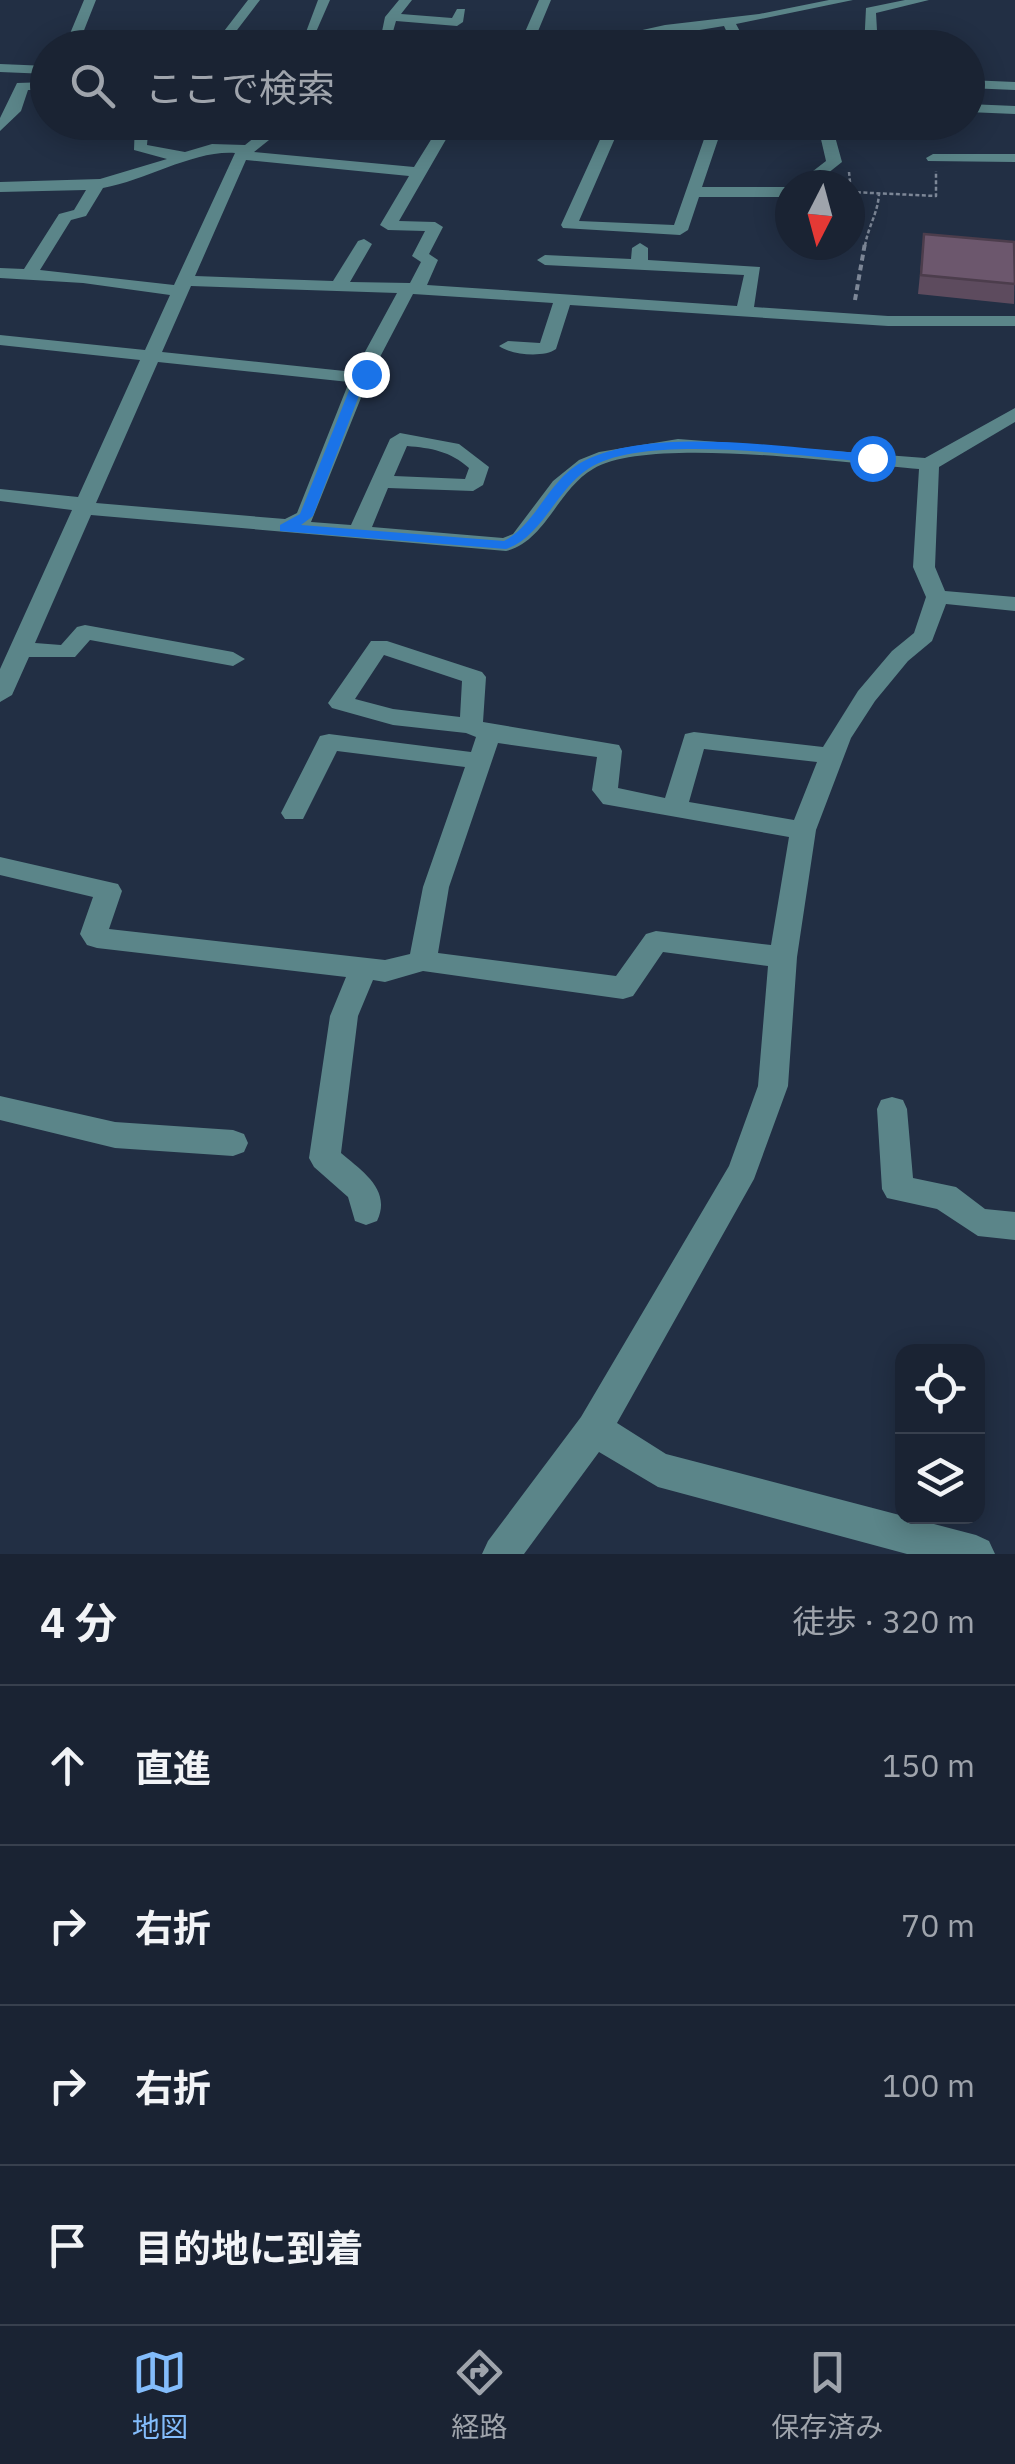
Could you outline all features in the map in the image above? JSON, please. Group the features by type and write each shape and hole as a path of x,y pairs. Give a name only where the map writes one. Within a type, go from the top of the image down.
{"street":[{"path":"78,30 90,0"},
{"path":"231,30 254,0"},
{"path":"312,29 324,0"},
{"path":"388,30 392,17 406,0"},
{"path":"532,30 545,0"},
{"path":"675,30 848,0"},
{"path":"870,30 870,11 924,0"},
{"path":"766,3 796,8"},
{"path":"392,17 457,22 461,12"},
{"path":"728,21 732,30"},
{"path":"0,68 30,69"},
{"path":"985,85 1015,86"},
{"path":"0,126 14,111 22,86 30,86"},
{"path":"985,109 1015,110"},
{"path":"140,140 139,147 154,154 180,155 214,148 420,172"},
{"path":"0,695 242,152 256,140"},
{"path":"285,528 306,516 360,378 430,260 420,256 435,227 388,226 439,140"},
{"path":"607,140 569,225 680,230 711,140"},
{"path":"824,170 834,162 828,140"},
{"path":"0,187 98,183 146,173 180,155"},
{"path":"935,158 1015,158"},
{"path":"29,274 65,217 80,213 98,183"},
{"path":"692,192 775,192"},
{"path":"639,264 642,228"},
{"path":"339,286 364,244"},
{"path":"545,260 754,271 744,311"},
{"path":"0,273 181,286 412,288 888,320 1015,321"},
{"path":"508,346 546,348 563,298"},
{"path":"0,340 360,378"},
{"path":"0,496 285,528 506,545 520,538 560,485 586,464 606,456 678,445 929,464 1015,414"},
{"path":"501,1554 594,1429 744,1170 773,1086 784,957 803,830 832,756 866,696 900,656 924,636 937,597 924,567 929,464"},
{"path":"358,534 381,482"},
{"path":"937,597 1015,604"},
{"path":"20,649 66,652 85,632 233,659"},
{"path":"424,962 436,887 479,761 480,730 474,676 378,646 340,703 393,716 480,730 610,751 605,790 612,798 803,830"},
{"path":"675,808 694,740 832,756"},
{"path":"294,813 329,742 479,761"},
{"path":"0,866 109,891 96,938 385,971 424,962 623,988 656,941 784,957"},
{"path":"364,968 344,1016 324,1158 363,1191 366,1211"},
{"path":"0,1108 116,1135 233,1142"},
{"path":"892,1109 898,1189 945,1196 978,1222 1015,1226"},
{"path":"594,1429 658,1470 976,1554"}],"path":[{"path":"834,162 848,164 851,192 936,196 935,158"},
{"path":"853,311 867,232 878,216 879,193"}],"building":[{"path":"924,234 1014,242 1015,284 921,275"}],"route":[{"path":"366,374 360,378 306,516 285,528 506,545 520,538 560,485 586,464 606,456 678,445 872,458"}]}
